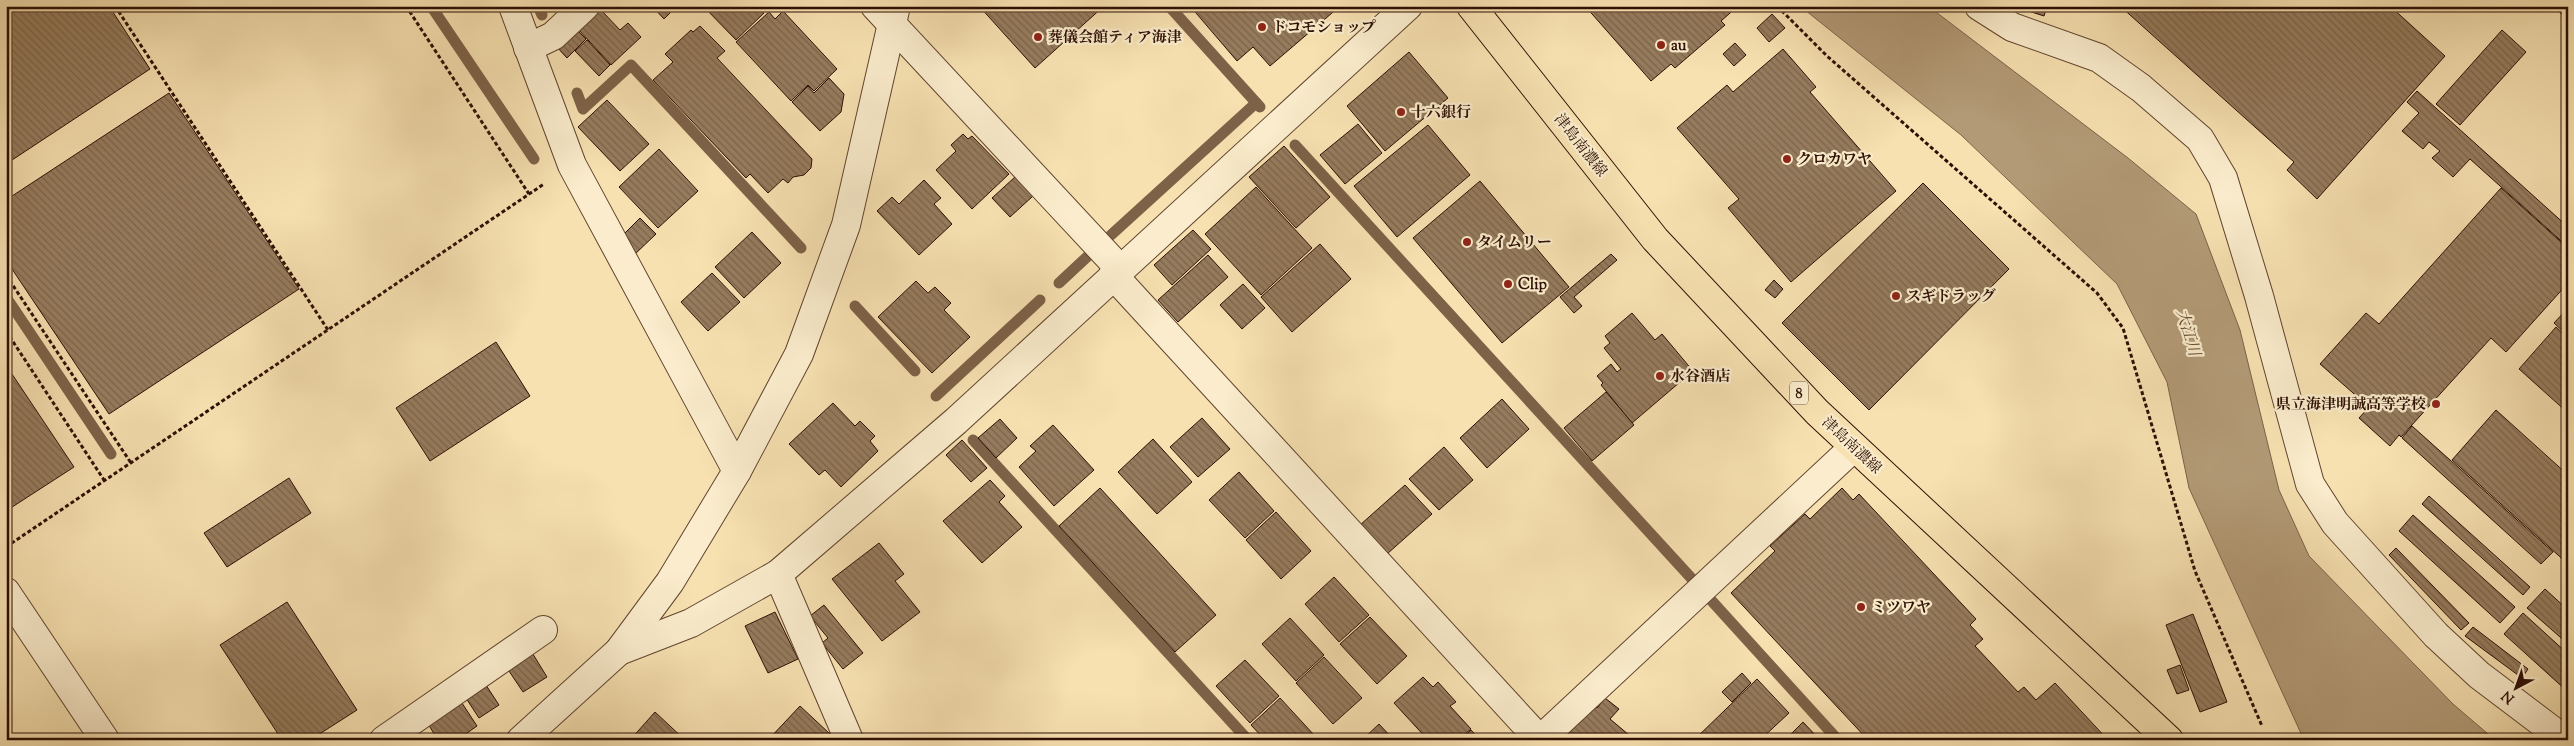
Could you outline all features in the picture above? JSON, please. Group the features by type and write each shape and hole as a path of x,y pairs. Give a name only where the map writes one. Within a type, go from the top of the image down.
{"main road":[{"name":"津島南濃線","path":"1471,6 1655,239 1817,412 2169,740"}],"street":[{"path":"513,6 572,165 737,471"},
{"path":"528,48 553,36 585,6"},
{"path":"619,651 691,622 778,574 956,421 1116,272 1408,6"},
{"path":"1979,6 2012,27 2099,58 2141,88 2200,139 2223,178 2260,296 2310,484 2336,523 2436,635 2479,675 2565,740"},
{"path":"887,12 1116,272 1540,740 1854,447"},
{"path":"521,740 619,651 670,582 737,471 799,354 846,225 887,12"},
{"path":"778,574 847,739"},
{"path":"8,598 105,740"},
{"path":"384,740 543,630"}],"path":[{"path":"115,6 328,330"},
{"path":"406,6 529,194"},
{"path":"1777,6 1827,56 2098,293 2123,328 2195,571 2262,726"},
{"path":"6,547 572,165"},
{"path":"6,275 131,462"},
{"path":"6,331 104,480"}],"water":[{"name":"大江川","path":"1800,6 1928,6 2128,158 2196,214 2240,330 2279,490 2309,556 2453,704 2495,740 2304,740 2189,488 2167,382 2117,284 1961,135"}],"building":[{"path":"6,6 109,6 150,69 6,164"},
{"path":"626,6 635,6 630,11"},
{"path":"652,6 677,6 664,19"},
{"path":"703,6 757,6 764,13 736,40"},
{"name":"葬儀会館ティア海津","path":"979,6 1104,6 1035,68"},
{"name":"ドコモショップ","path":"1190,6 1339,7 1270,66 1253,47 1237,61"},
{"name":"au","path":"1585,6 1738,6 1721,21 1725,25 1675,68 1671,64 1651,81"},
{"path":"2013,6 2047,6 2044,16"},
{"path":"2120,6 2390,6 2445,56 2317,199 2287,170 2294,162"},
{"path":"2553,6 2568,6 2568,20"},
{"path":"600,9 620,30 628,23 641,37 611,65 578,29"},
{"path":"783,11 837,69 814,91 808,85 791,101 736,42 769,12 775,19"},
{"path":"1772,14 1785,28 1769,42 1757,28"},
{"path":"700,26 725,51 717,58 812,159 811,168 804,175 793,177 788,183 783,179 768,193 750,174 746,178 653,80 673,62 665,54 691,30 693,32"},
{"path":"574,27 586,39 567,58 555,45"},
{"path":"2502,30 2526,52 2460,125 2436,104"},
{"path":"587,40 610,65 599,76 575,51"},
{"path":"1735,43 1746,55 1734,66 1723,54"},
{"name":"クロカワヤ","path":"1783,49 1816,87 1810,92 1896,191 1791,282 1728,208 1739,199 1677,128 1727,85 1733,92"},
{"path":"1409,52 1448,98 1385,151 1347,106"},
{"path":"829,78 844,94 841,112 820,131 792,102 808,86 814,93"},
{"path":"2417,91 2568,227 2568,247 2470,159 2453,177 2432,158 2440,151 2429,142 2423,149 2402,131 2419,113 2407,102"},
{"path":"169,93 299,289 109,414 6,260 6,200"},
{"path":"607,100 649,144 620,171 578,127"},
{"path":"1358,124 1382,153 1345,184 1320,155"},
{"path":"1428,125 1470,175 1397,237 1354,186"},
{"path":"963,134 968,139 972,136 1009,174 972,209 936,170 956,151 951,145"},
{"path":"1284,146 1330,197 1296,228 1249,177"},
{"path":"659,149 698,191 658,228 619,187"},
{"path":"1015,177 1033,196 1010,217 992,198"},
{"path":"924,180 941,198 934,204 952,224 919,255 877,211 892,197 899,204"},
{"path":"1480,181 1569,287 1502,343 1413,238"},
{"name":"スギドラッグ","path":"1923,183 2009,269 1869,410 1782,323"},
{"path":"1256,187 1312,248 1261,295 1205,234"},
{"path":"2501,188 2568,248 2568,283 2506,352 2491,338 2401,437 2399,435 2390,446 2359,418 2369,407 2320,364 2366,313 2379,324"},
{"path":"640,218 656,234 634,255 624,234"},
{"path":"1193,230 1211,249 1172,285 1154,265"},
{"path":"752,232 781,263 744,298 715,267"},
{"path":"1320,244 1351,279 1292,332 1261,297"},
{"path":"1611,254 1617,260 1574,297 1582,306 1574,313 1560,297"},
{"path":"1208,255 1228,277 1178,322 1158,300"},
{"path":"712,273 740,302 708,331 681,302"},
{"path":"1774,280 1783,289 1775,298 1765,290"},
{"path":"916,281 928,293 935,287 951,303 944,310 970,337 932,373 878,317"},
{"path":"1243,284 1265,308 1242,329 1220,305"},
{"path":"2568,308 2568,336 2554,323"},
{"path":"1632,313 1655,340 1662,334 1693,371 1632,423 1601,385 1603,383 1597,376 1611,364 1617,372 1621,369 1604,348 1610,343 1605,336"},
{"path":"2556,327 2568,338 2568,413 2519,369"},
{"path":"496,342 530,396 430,461 396,408"},
{"path":"6,365 74,467 6,511"},
{"path":"1606,392 1634,425 1592,461 1564,428"},
{"path":"1502,399 1529,429 1487,468 1460,438"},
{"path":"833,403 855,426 860,421 875,436 870,441 878,451 841,487 825,470 819,475 789,444"},
{"path":"2496,410 2568,475 2568,564 2452,460"},
{"path":"1202,418 1230,449 1198,477 1170,447"},
{"path":"1000,419 1017,438 996,458 978,438"},
{"path":"1053,425 1094,470 1054,506 1019,467 1036,451 1030,446"},
{"path":"2412,426 2553,552 2541,564 2402,438"},
{"path":"1153,439 1192,482 1157,514 1118,472"},
{"path":"962,440 987,468 971,482 946,455"},
{"path":"1444,447 1473,480 1439,510 1409,479"},
{"path":"1239,472 1274,511 1245,538 1209,500"},
{"path":"289,478 311,513 227,567 204,533"},
{"path":"990,480 1005,496 999,502 1022,527 982,563 943,521"},
{"path":"1405,485 1432,514 1387,554 1360,525"},
{"path":"1100,488 1216,615 1175,652 1059,526"},
{"path":"1842,488 1853,500 1859,494 1976,619 1970,625 1983,639 1975,646 2018,692 2024,687 2036,700 2055,683 2108,740 1868,740 1731,593 1775,551 1770,546 1805,514 1810,519"},
{"path":"2429,496 2530,587 2523,595 2422,504"},
{"path":"1276,512 1311,551 1281,579 1246,540"},
{"path":"2413,515 2515,607 2500,623 2399,531"},
{"path":"879,543 904,574 895,581 920,612 882,641 832,579"},
{"path":"2396,548 2469,623 2461,630 2389,555"},
{"path":"1334,577 1369,615 1339,642 1305,604"},
{"path":"2545,589 2568,610 2568,644 2527,608"},
{"path":"287,602 357,710 310,740 282,740 220,645"},
{"path":"824,605 863,653 843,669 822,643 828,638 810,616"},
{"path":"775,612 798,659 768,673 745,626"},
{"path":"2523,613 2568,654 2568,692 2504,634"},
{"path":"2193,614 2227,702 2200,712 2166,625"},
{"path":"1370,617 1407,656 1377,684 1340,644"},
{"path":"1290,618 1324,655 1296,681 1262,644"},
{"path":"2473,627 2528,669 2522,678 2465,636"},
{"path":"528,646 547,677 523,692 503,662"},
{"path":"1324,657 1362,698 1333,724 1296,683"},
{"path":"1245,660 1279,696 1250,723 1216,686"},
{"path":"2180,665 2189,690 2177,694 2167,670"},
{"path":"1742,673 1751,683 1732,702 1722,692"},
{"path":"1423,677 1433,687 1438,682 1456,702 1450,706 1471,729 1458,740 1428,740 1394,703"},
{"path":"482,679 499,705 479,718 462,692"},
{"path":"1757,679 1789,713 1760,740 1694,740"},
{"path":"458,697 477,726 457,740 438,740 425,719"},
{"path":"1280,698 1315,736 1311,740 1265,740 1251,725"},
{"path":"1605,698 1619,709 1610,719 1635,740 1560,738 1590,702 1597,708"},
{"path":"800,706 830,734 825,740 768,740"},
{"path":"655,712 685,740 630,740"},
{"path":"1803,722 1820,740 1785,740"},
{"path":"1379,724 1394,740 1362,740"},
{"path":"1471,730 1480,740 1460,740"}],"waterway":[{"path":"431,6 534,159"},
{"path":"538,6 542,15"},
{"path":"1169,6 1260,107"},
{"path":"577,93 583,109 631,65 801,248"},
{"path":"1111,235 1256,103"},
{"path":"1295,145 1693,580"},
{"path":"1059,283 1088,256"},
{"path":"6,297 111,454"},
{"path":"936,396 1040,300"},
{"path":"855,306 915,371"},
{"path":"973,440 1248,740"},
{"path":"1710,599 1838,740"}],"place":[{"name":"ドコモショップ","path":"1262,27"},
{"name":"葬儀会館ティア海津","path":"1038,37"},
{"name":"au","path":"1661,45"},
{"name":"十六銀行","path":"1401,112"},
{"name":"クロカワヤ","path":"1787,159"},
{"name":"タイムリー","path":"1467,242"},
{"name":"Clip","path":"1508,284"},
{"name":"スギドラッグ","path":"1896,296"},
{"name":"水谷酒店","path":"1660,376"},
{"name":"県立海津明誠高等学校","path":"2436,404"},
{"name":"ミツワヤ","path":"1861,607"}]}
